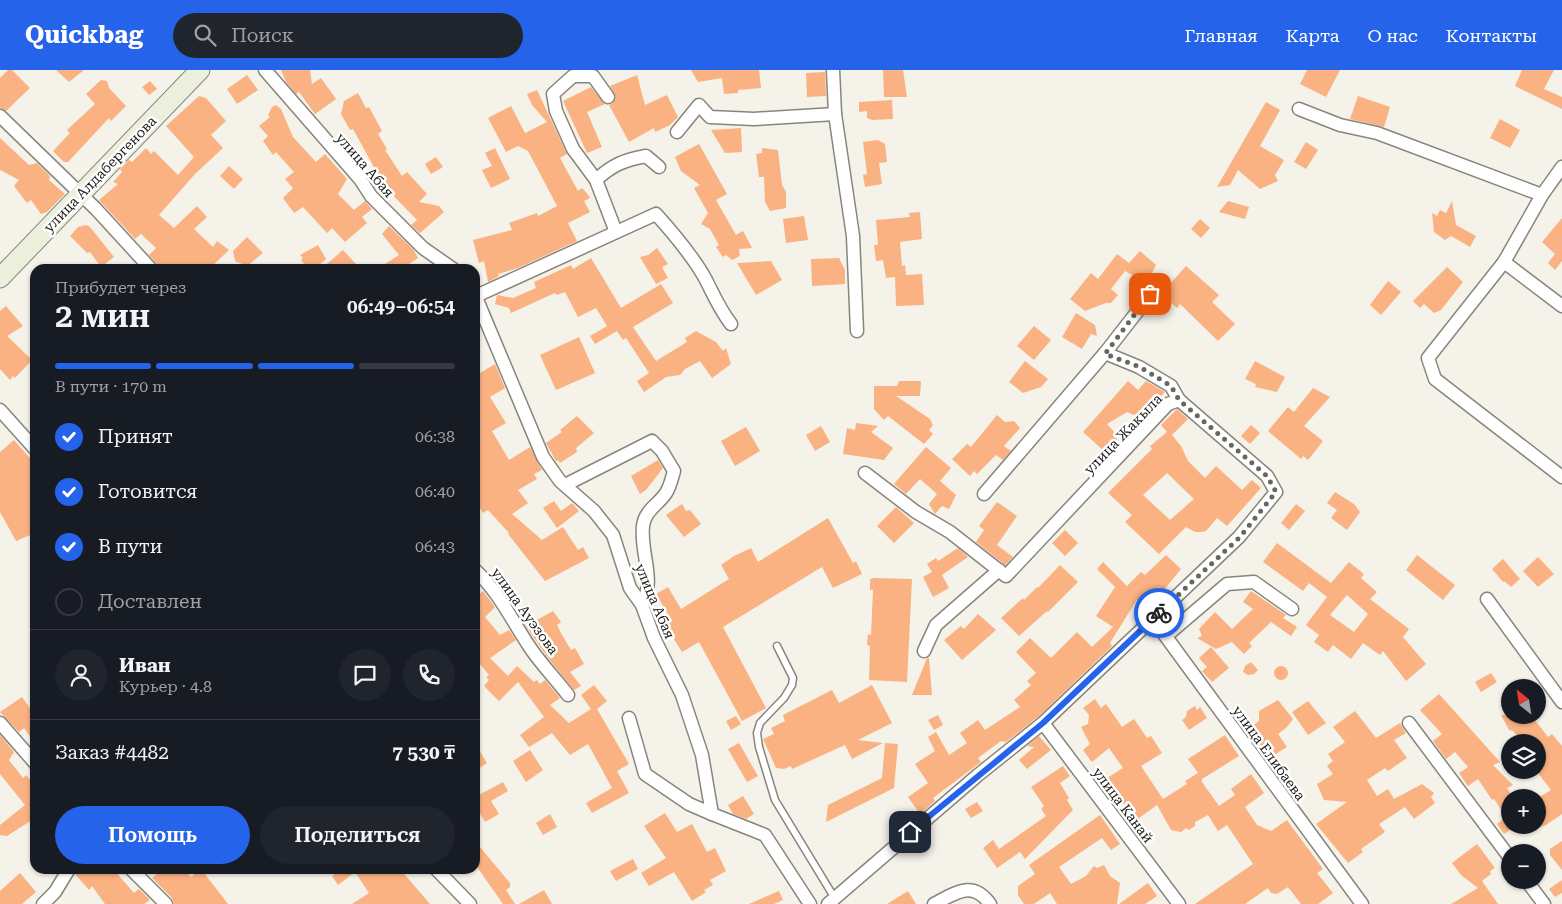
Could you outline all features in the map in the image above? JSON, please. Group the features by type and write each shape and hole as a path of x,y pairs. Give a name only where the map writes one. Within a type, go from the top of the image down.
{"main road":[{"name":"улица Алдабергенова","path":"0,278 200,70"}],"street":[{"name":"улица Абая","path":"265,70 360,179 371,196 423,248 446,264"},
{"path":"833,70 835,114 852,236 856,331"},
{"path":"608,97 593,76 573,76 553,94 556,111 573,149 596,180 616,232"},
{"path":"677,132 699,105 710,117 754,119 835,114"},
{"path":"1299,109 1340,125 1377,133 1542,195"},
{"path":"0,116 80,193 146,264"},
{"path":"596,180 609,167 624,160 646,156 660,167"},
{"path":"1562,167 1542,195 1504,262 1428,358 1435,379 1562,477"},
{"path":"480,293 587,247 656,214 679,241 705,279 718,308 732,324"},
{"path":"1504,262 1562,306"},
{"path":"984,494 1105,354 1150,294"},
{"name":"улица Абая","path":"480,305 543,457 565,485 594,511 613,535 630,588 642,605 654,638 682,694 702,755 712,814"},
{"path":"1105,354 1140,367 1171,386 1179,400"},
{"name":"улица Жакыла","path":"831,900 1043,723 1239,538 1276,492 1267,476 1179,400 1168,404 1006,576 999,570"},
{"path":"0,410 30,443"},
{"path":"565,485 652,441 662,451 674,471 668,490 659,502 647,511 643,526 644,553 649,577 648,593 642,605"},
{"path":"865,473 916,512 950,532 999,570 936,625 924,651"},
{"name":"улица Ауэзова","path":"480,575 488,582 513,616 529,646 568,695"},
{"path":"1166,636 1227,584 1254,582 1292,609"},
{"path":"1487,599 1562,702"},
{"name":"улица Елибаева","path":"1153,619 1362,904"},
{"path":"629,718 645,774 689,804 765,835 810,904"},
{"path":"0,723 30,757"},
{"name":"улица Канай","path":"1043,723 1179,904"},
{"path":"1409,723 1501,846"},
{"path":"43,904 55,892 65,874"},
{"path":"136,874 166,904"},
{"path":"441,874 470,904"},
{"path":"934,904 970,889 982,892 990,904"},
{"path":"1533,889 1544,904"}],"lane":[{"path":"777,646 793,678 792,685 784,698 760,723 757,733 759,747 775,800 831,900"}],"building":[{"path":"8,70 12,70 30,88 6,111 0,108 0,78"},
{"path":"56,70 84,70 69,82"},
{"path":"281,70 310,70 312,84 321,78 336,99 315,114 299,92 296,94 286,82"},
{"path":"691,70 759,70 761,88 738,90 738,93 724,94 722,78 698,82"},
{"path":"883,70 903,70 907,97 884,97"},
{"path":"1307,70 1340,70 1326,97 1300,84"},
{"path":"1522,70 1554,70 1544,89 1562,97 1562,109 1515,86"},
{"path":"825,72 826,96 807,97 806,73"},
{"path":"247,75 258,90 237,104 227,89"},
{"path":"637,75 645,105 667,95 678,117 670,125 655,132 654,128 629,142 609,105 613,103 616,97 610,86"},
{"path":"101,80 107,81 109,88 126,106 111,121 109,118 68,162 64,162 53,151 70,133 67,130 95,104 86,94"},
{"path":"150,81 157,89 149,95 142,87"},
{"path":"591,87 605,104 587,112 602,147 587,153 563,101"},
{"path":"537,90 567,154 560,158 578,191 582,188 590,198 584,201 590,212 568,223 577,241 518,268 498,274 499,276 488,282 484,261 479,263 473,240 512,230 509,223 537,213 538,216 557,206 528,151 518,146 506,152 488,118 511,106 525,133 547,122 532,105 527,94"},
{"path":"358,93 366,108 369,107 382,131 378,134 387,149 385,150 402,176 407,172 427,194 419,202 439,206 444,212 420,233 411,225 417,220 385,187 353,129 350,130 341,114 344,101"},
{"path":"199,96 206,98 226,121 211,135 223,148 195,174 159,215 174,228 197,206 207,217 194,229 213,247 217,241 229,250 214,264 157,264 149,255 156,248 141,234 135,239 99,200 118,184 113,182 122,172 120,169 129,160 132,162 146,148 151,154 154,151 178,175 194,157 166,126"},
{"path":"1358,96 1390,107 1384,127 1350,119"},
{"path":"892,100 893,119 872,120 867,118 867,111 859,112 859,102"},
{"path":"1266,102 1280,110 1260,146 1284,160 1275,175 1278,181 1260,189 1238,170 1230,185 1217,187"},
{"path":"276,105 281,109 293,137 316,162 325,154 347,179 338,194 354,210 365,201 372,209 362,217 367,223 345,242 332,228 327,233 303,207 294,213 283,198 293,188 285,179 294,172 276,152 273,155 263,141 268,136 259,126 270,117 268,115 272,107"},
{"path":"1500,119 1520,130 1510,148 1490,138"},
{"path":"741,128 742,152 725,153 711,130"},
{"path":"0,138 29,165 37,163 50,176 49,180 65,194 47,212 41,214 31,200 27,203 14,186 19,180 0,170"},
{"path":"878,140 885,144 887,162 879,163 882,184 865,187 863,175 867,174 863,142"},
{"path":"1306,142 1318,150 1306,169 1294,162"},
{"path":"699,144 727,194 716,200 736,235 743,231 752,248 739,249 740,256 732,260 726,255 723,257 716,247 719,245 710,229 701,224 708,213 694,188 700,185 681,171 675,157"},
{"path":"495,148 510,179 491,188 482,170 492,166 485,153"},
{"path":"762,148 778,150 782,185 786,192 786,208 770,211 765,202 764,177 759,177 756,154 762,153"},
{"path":"436,157 443,167 431,174 425,164"},
{"path":"229,166 243,179 234,189 220,176"},
{"path":"1228,201 1249,207 1245,219 1219,212"},
{"path":"1452,201 1456,225 1476,236 1470,247 1451,236 1445,240 1434,232 1432,213 1437,216 1440,210 1446,213"},
{"path":"920,212 922,239 900,242 902,266 905,265 906,275 922,274 924,305 896,306 895,277 886,278 883,260 876,261 874,245 878,245 876,220 910,217 909,213"},
{"path":"804,216 808,240 786,243 783,219"},
{"path":"1562,218 1562,261 1555,270 1548,263 1555,254 1542,242"},
{"path":"1200,219 1210,228 1201,238 1191,229"},
{"path":"86,225 90,227 114,257 105,264 99,264 90,252 87,253 70,236 78,227"},
{"path":"389,226 413,249 418,258 409,264 385,264 399,255 382,234"},
{"path":"247,237 263,253 249,264 242,264 235,261 233,251"},
{"path":"318,245 326,259 320,264 304,264 300,255"},
{"path":"657,248 668,264 662,267 668,278 656,284 640,257 648,255"},
{"path":"343,250 356,264 327,264"},
{"path":"1140,251 1156,265 1153,271 1147,278 1142,280 1125,271 1111,289 1118,295 1111,303 1085,311 1070,299 1091,273 1098,279 1117,254 1129,263"},
{"path":"591,258 621,308 661,284 673,303 633,327 656,361 687,342 685,338 696,331 716,342 723,351 726,348 731,364 712,378 700,361 685,369 680,375 666,377 644,392 637,381 649,373 626,338 623,340 617,331 595,344 590,336 607,326 596,308 578,317 565,292 557,295 555,293 511,313 509,308 495,304 497,295 513,298 536,288 534,282 571,265 573,269"},
{"path":"839,258 845,270 845,284 812,286 811,259"},
{"path":"771,261 782,280 756,295 737,263"},
{"path":"1186,266 1219,295 1212,302 1235,324 1218,341 1180,304 1177,308 1161,294"},
{"path":"1447,267 1463,282 1441,310 1434,313 1424,304 1420,308 1413,301"},
{"path":"1388,281 1401,292 1381,315 1370,305"},
{"path":"6,306 23,326 7,336 30,358 30,362 15,378 13,376 10,380 0,369 0,311"},
{"path":"1076,313 1095,325 1097,336 1091,334 1082,349 1062,337"},
{"path":"1034,326 1051,340 1034,360 1017,346"},
{"path":"579,337 595,373 556,390 540,355"},
{"path":"1025,361 1048,379 1041,387 1023,393 1009,382"},
{"path":"1255,361 1285,377 1277,392 1255,387 1256,384 1245,379"},
{"path":"495,364 505,388 490,397 506,423 492,431 509,460 530,447 542,470 534,474 537,479 518,490 528,503 512,514 542,540 563,527 578,550 583,547 589,558 545,581 509,533 488,510 483,513 480,508 480,373"},
{"path":"899,381 921,381 920,396 896,396 930,419 933,425 929,430 933,434 924,444 888,416 884,420 874,409 874,386 897,386"},
{"path":"1128,381 1138,390 1146,381 1165,392 1141,418 1127,412 1107,424 1116,434 1117,439 1111,449 1104,451 1083,432"},
{"path":"1313,388 1330,397 1304,426 1323,441 1308,460 1303,456 1301,459 1268,431 1288,407 1294,412"},
{"path":"1177,409 1188,419 1172,435 1181,446 1188,461 1205,478 1216,466 1242,490 1252,480 1261,488 1227,526 1217,518 1206,531 1195,532 1186,527 1159,554 1125,522 1132,515 1108,493 1152,449 1150,446 1167,432 1161,425","holes":["1167,473 1194,499 1170,520 1143,495"]},
{"path":"997,415 1005,422 1014,421 1020,428 1004,446 1011,451 1003,460 996,455 977,474 974,471 970,476 952,459 967,444 971,447"},
{"path":"577,416 594,433 576,448 577,452 560,463 558,460 556,461 546,443 562,432 560,430"},
{"path":"856,423 878,426 871,432 893,448 884,460 843,454 847,428 855,430"},
{"path":"1251,425 1260,433 1250,444 1241,436"},
{"path":"821,426 830,442 815,451 806,435"},
{"path":"746,427 760,451 735,466 721,441"},
{"path":"14,440 30,458 30,535 16,541 0,512 0,452"},
{"path":"926,447 951,468 940,481 956,495 949,509 942,506 935,514 929,504 937,494 920,479 906,494 894,484"},
{"path":"658,460 663,468 646,490 640,494 631,476"},
{"path":"1335,492 1354,504 1360,512 1347,530 1331,518 1337,510 1327,503"},
{"path":"554,501 561,511 572,503 579,511 557,528 543,508"},
{"path":"997,502 1017,516 997,545 1013,557 1005,565 976,542 984,530 979,526"},
{"path":"682,504 686,511 690,510 701,524 684,537 666,515"},
{"path":"1296,504 1305,511 1289,530 1281,523"},
{"path":"896,507 914,523 894,543 877,526"},
{"path":"828,518 853,563 856,561 862,574 833,588 822,567 723,627 766,708 742,721 699,642 682,652 662,620 669,616 656,594 668,587 681,609 729,579 721,565 734,556 751,548 758,562"},
{"path":"1065,530 1078,543 1065,556 1052,543"},
{"path":"1277,543 1331,583 1349,562 1364,574 1361,578 1377,592 1370,599 1409,629 1403,637 1426,664 1406,681 1383,651 1380,655 1363,643 1351,659 1333,645 1328,652 1314,642 1319,635 1306,625 1327,597 1309,583 1303,591 1263,562","holes":["1347,595 1368,614 1354,632 1330,615"]},
{"path":"958,548 968,557 942,575 949,588 933,597 923,577 932,572 927,564 936,558 938,561"},
{"path":"1166,555 1181,569 1163,591 1159,587 1136,601 1110,643 1112,646 1038,717 1006,742 1001,741 978,758 981,762 933,798 935,801 920,814 908,797 928,783 915,764 935,751 928,737 936,732 949,755 967,743 960,733 978,720 985,730 1020,707 1014,700 1031,685 1027,681 1036,673 1016,652 1030,638 1051,658 1077,632 1092,647 1113,627 1096,616 1115,587 1097,569 1103,562 1127,586 1141,572 1145,575"},
{"path":"1417,555 1455,585 1443,600 1406,570"},
{"path":"1538,557 1554,574 1538,587 1523,571"},
{"path":"1503,559 1520,579 1511,587 1503,582 1492,569"},
{"path":"1060,565 1078,582 1048,612 1019,636 1001,618 1023,598 1024,600 1038,588"},
{"path":"870,579 912,579 907,682 869,680 870,646 867,645 868,634 871,635 873,590 870,590"},
{"path":"483,591 495,607 485,617 500,635 509,630 516,640 490,658 508,676 517,666 534,682 537,680 540,684 545,680 560,698 550,705 569,723 591,709 581,695 594,685 607,701 597,709 629,764 617,771 629,793 592,813 586,803 612,788 588,744 570,755 552,733 529,747 520,735 544,717 518,682 499,701 484,686 489,680 486,677 489,675 480,664 480,594"},
{"path":"1251,591 1286,615 1283,618 1297,627 1291,636 1271,622 1249,643 1252,646 1244,654 1232,642 1216,649 1197,638 1202,636 1199,629 1215,612 1232,629 1253,609 1243,602"},
{"path":"553,611 561,622 557,625 562,635 571,650 575,648 584,664 570,672 581,686 574,690 548,658 526,626"},
{"path":"978,614 996,630 962,660 944,640 961,626 964,629"},
{"path":"1211,647 1229,668 1212,682 1202,671 1207,667 1199,658"},
{"path":"927,658 929,658 932,695 912,695"},
{"path":"1251,662 1258,670 1254,674 1248,675 1243,672 1245,666"},
{"path":"1278,666 1284,666 1288,673 1284,680 1278,680 1274,676 1274,670"},
{"path":"1491,673 1497,682 1481,692 1475,682"},
{"path":"872,685 892,723 858,740 883,743 852,759 845,745 792,769 791,766 784,769 776,768 763,739 774,734 771,728 785,721 783,715 832,690 839,703"},
{"path":"1439,694 1500,762 1493,765 1501,773 1501,779 1507,779 1513,785 1508,789 1501,789 1501,810 1478,779 1468,786 1459,773 1468,767 1455,752 1446,759 1433,741 1442,734 1420,710"},
{"path":"22,697 30,708 30,736 24,728 19,732 0,712"},
{"path":"1095,699 1101,708 1106,704 1122,727 1134,719 1147,738 1151,736 1162,753 1141,766 1163,799 1187,784 1185,781 1198,773 1188,759 1225,735 1239,756 1202,779 1202,782 1219,806 1235,795 1231,789 1251,774 1264,793 1245,807 1257,825 1271,831 1287,820 1323,869 1317,873 1333,893 1318,904 1301,904 1288,887 1277,894 1271,893 1268,888 1245,904 1195,904 1253,864 1227,825 1218,831 1208,815 1195,822 1195,826 1189,830 1186,828 1181,832 1171,830 1157,805 1135,821 1107,778 1123,768 1109,748 1092,762 1083,750 1090,744 1081,727 1088,724 1089,715 1083,708"},
{"path":"1278,700 1293,719 1278,734 1287,747 1269,758 1248,729 1259,721 1259,711"},
{"path":"1308,701 1326,723 1308,735 1292,712"},
{"path":"1195,706 1197,710 1200,707 1207,718 1189,730 1182,720 1186,717 1187,711"},
{"path":"1355,711 1376,738 1400,723 1406,733 1394,740 1407,758 1388,771 1385,768 1367,780 1377,796 1388,789 1394,799 1422,784 1434,793 1431,797 1435,803 1414,819 1405,807 1379,824 1385,832 1361,849 1363,852 1348,863 1316,824 1347,802 1324,800 1317,784 1333,774 1327,766 1333,761 1328,754 1345,742 1333,727"},
{"path":"938,715 943,725 934,730 928,720"},
{"path":"736,716 741,724 731,730 726,721"},
{"path":"1506,724 1538,724 1546,734 1516,734 1509,730"},
{"path":"1546,734 1548,737 1552,734 1562,746 1562,814 1546,825 1546,793 1551,790 1543,779 1546,779"},
{"path":"0,735 14,752 9,760 23,778 26,775 30,780 30,821 7,836 0,835 0,825 25,805 0,774"},
{"path":"1039,736 1051,750 1027,769 1019,760 1034,747 1027,746"},
{"path":"739,743 758,776 747,782 728,749"},
{"path":"885,743 898,744 894,788 826,822 828,805 882,778"},
{"path":"530,750 543,770 526,782 513,761"},
{"path":"480,751 487,763 480,768"},
{"path":"1063,766 1070,776 1060,783 1069,798 1067,800 1073,810 1025,859 1020,852 997,868 983,848 993,840 999,849 1046,816 1041,809 1044,806 1031,787"},
{"path":"503,782 508,791 491,801 499,814 485,822 480,814 480,794"},
{"path":"743,796 754,814 746,819 733,814 728,805"},
{"path":"977,802 983,811 971,818 965,809"},
{"path":"665,813 677,832 692,824 707,852 715,848 726,871 710,880 713,885 692,901 674,872 649,886 641,873 666,858 644,826"},
{"path":"550,814 557,827 543,835 536,823"},
{"path":"1100,815 1120,844 1111,850 1102,838 1059,867 1071,884 1086,876 1094,866 1097,868 1104,865 1110,876 1120,883 1117,904 1057,904 1050,893 1034,904 1024,904 1018,895 1018,886 1035,874 1029,865"},
{"path":"1501,821 1501,830 1497,824"},
{"path":"1562,841 1562,870 1550,855 1550,849"},
{"path":"1477,844 1495,868 1482,881 1498,904 1451,904 1478,888 1461,875 1452,863"},
{"path":"480,847 510,883 510,887 506,890 515,904 503,904 480,871"},
{"path":"633,859 638,869 616,881 610,871"},
{"path":"20,873 36,892 22,904 0,904 0,891"},
{"path":"75,874 117,874 134,893 139,889 150,900 144,904 105,904 92,886 89,890"},
{"path":"157,874 188,874 191,877 195,874 205,874 228,904 174,904 172,898 152,878"},
{"path":"335,874 352,874 338,885 332,876"},
{"path":"356,874 404,874 430,904 352,904 369,893"},
{"path":"1562,880 1562,893 1555,897 1549,889"},
{"path":"1148,883 1157,896 1145,904 1119,904"},
{"path":"544,890 552,904 519,904"},
{"path":"779,891 783,900 774,904 749,904"},
{"path":"908,891 916,904 887,904"}],"way so far":[{"path":"1150,294 1127,322 1105,354 1140,367 1171,386 1179,400 1267,476 1276,492 1239,538 1159,613"}],"route":[{"path":"910,832 1043,723 1159,613"}]}
